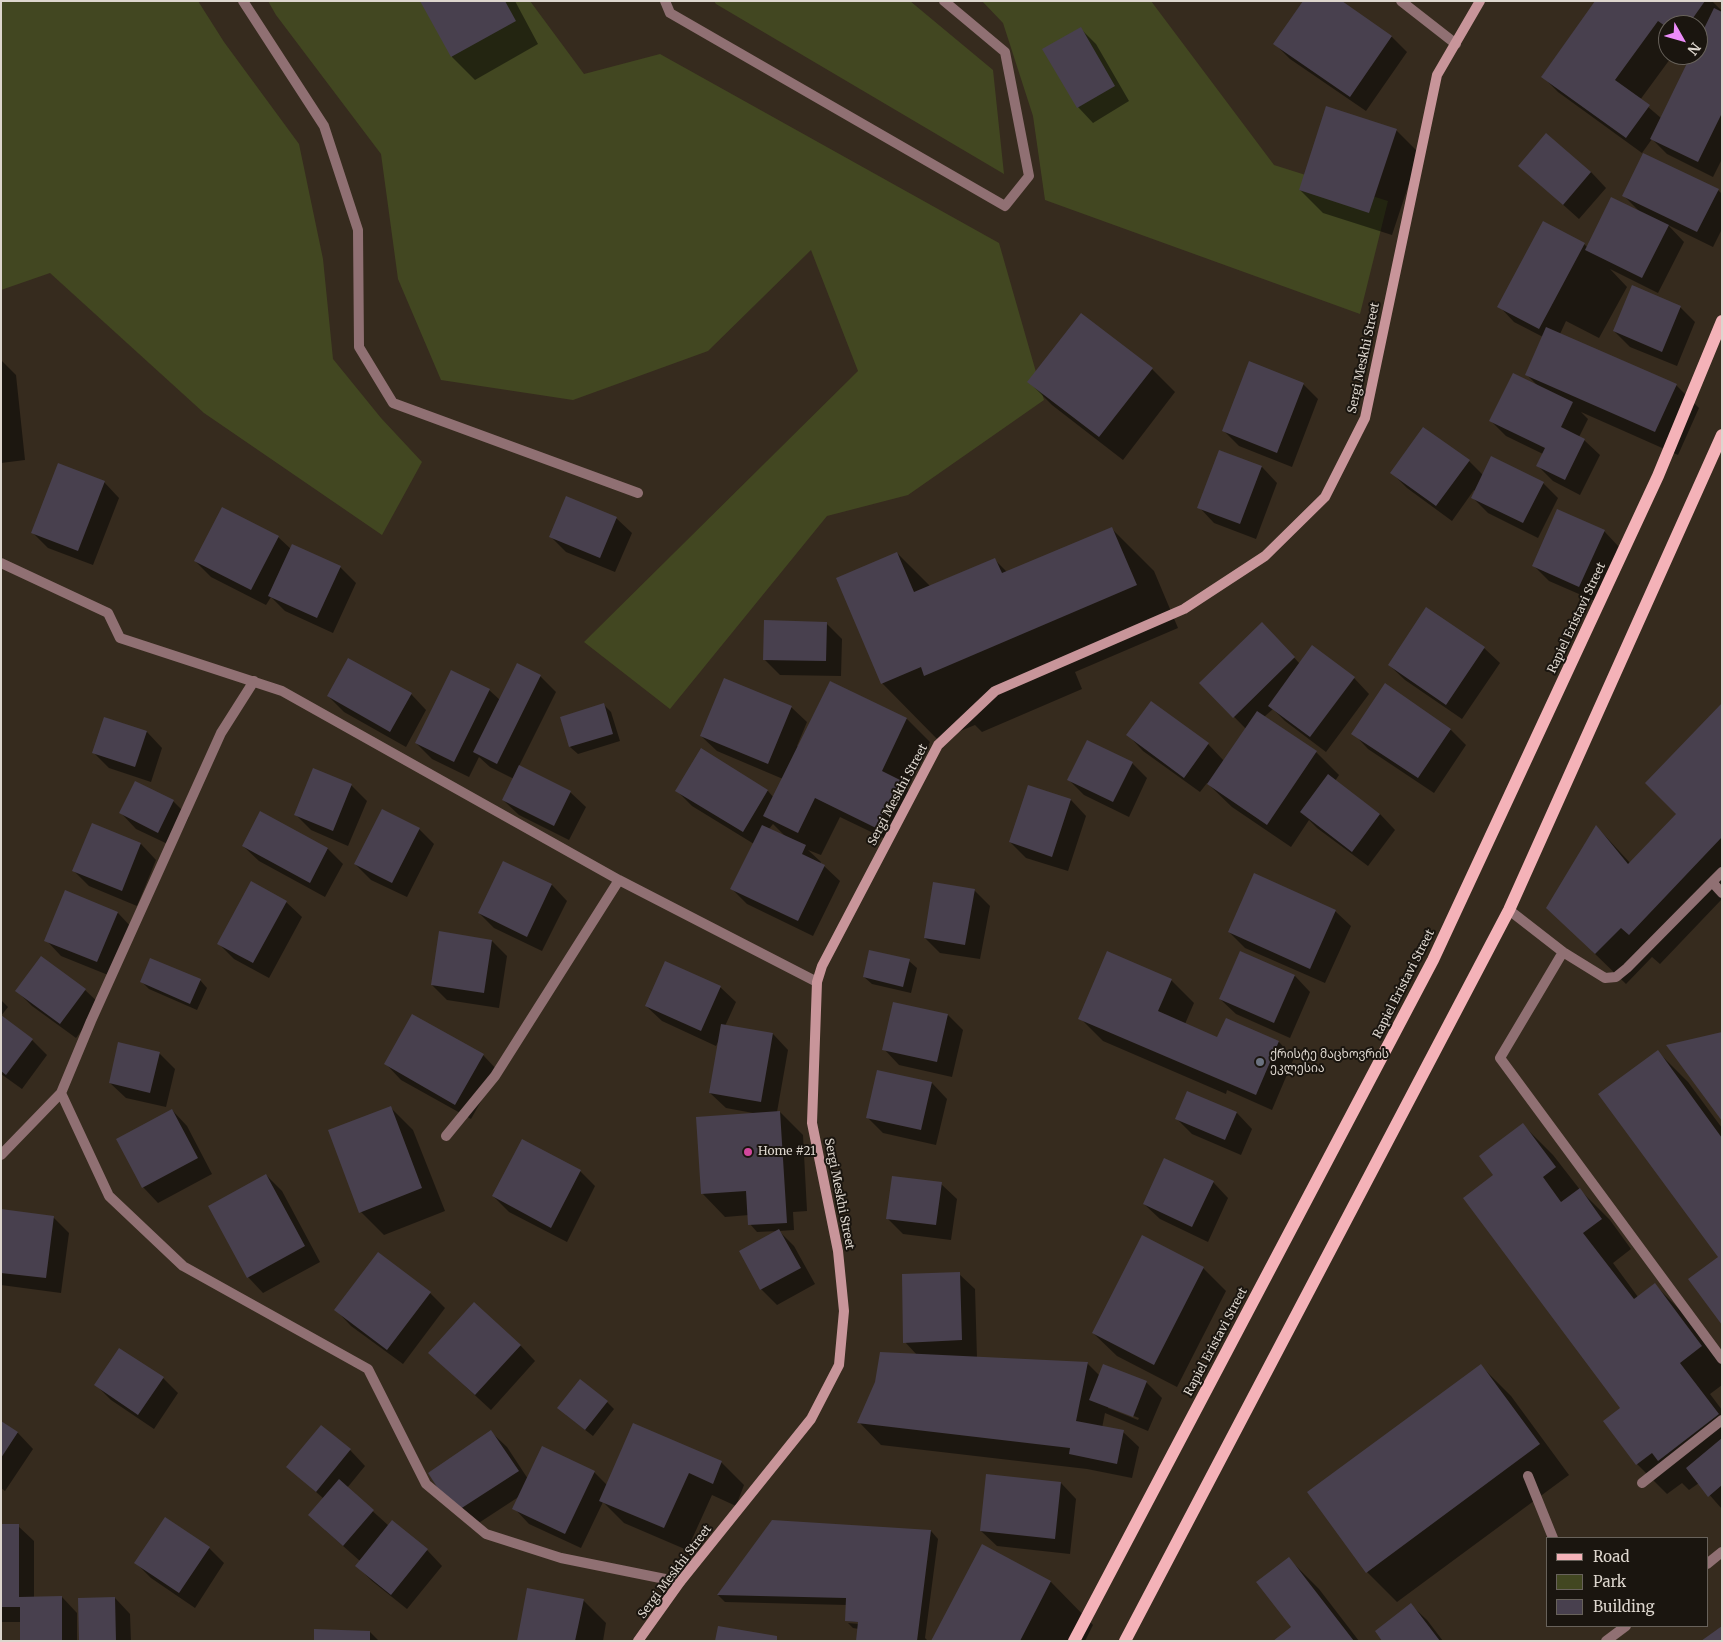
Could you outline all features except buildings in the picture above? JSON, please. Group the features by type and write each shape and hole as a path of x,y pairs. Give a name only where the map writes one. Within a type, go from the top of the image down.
{"main road":[{"name":"Rapiel Eristavi Street","path":"1074,1641 1433,960 1658,476 1722,321"},
{"path":"1124,1641 1509,910 1722,435"}],"street":[{"path":"243,1 324,126 358,230 359,347 393,403 638,493"},
{"path":"665,1 670,13 1004,206 1028,176 1005,52 944,1"},
{"path":"1401,1 1456,44"},
{"name":"Sergi Meskhi Street","path":"638,1641 680,1582 811,1419 839,1365 844,1311 838,1251 812,1123 818,982 822,966 938,745 995,691 1184,609 1265,556 1325,497 1365,418 1437,75 1480,1"},
{"path":"1,563 108,613 120,638 282,691 620,880 818,982"},
{"path":"1,1155 62,1093 95,1012 222,733 254,681"},
{"path":"1509,910 1562,952 1606,978 1616,977 1722,872"},
{"path":"446,1136 495,1076 620,880"},
{"path":"1712,882 1722,893"},
{"path":"1562,952 1500,1058 1722,1359"},
{"path":"62,1093 109,1196 183,1266 368,1369 426,1484 486,1534 561,1558 680,1582"},
{"path":"1642,1483 1722,1420"},
{"path":"1528,1476 1553,1537"},
{"path":"1708,1563 1722,1552"},
{"path":"1606,1641 1614,1629"}],"green space":[{"path":"1,1 198,1 224,42 299,144 323,259 333,359 381,418 422,462 382,535 204,413 50,273 1,290"},
{"path":"268,1 530,1 584,74 660,54 999,243 1044,400 908,495 827,516 670,709 584,642 858,371 811,250 708,351 573,400 441,380 398,279 381,154 276,15"},
{"path":"714,1 910,1 993,70 1004,174 716,4"},
{"path":"982,1 1151,1 1274,165 1388,201 1360,314 1045,200 1033,116 1003,23"}],"place":[{"name":"ქრისტე მაცხოვრის ეკლესია","path":"1260,1062"},
{"name":"Home #21","path":"748,1152"}]}
